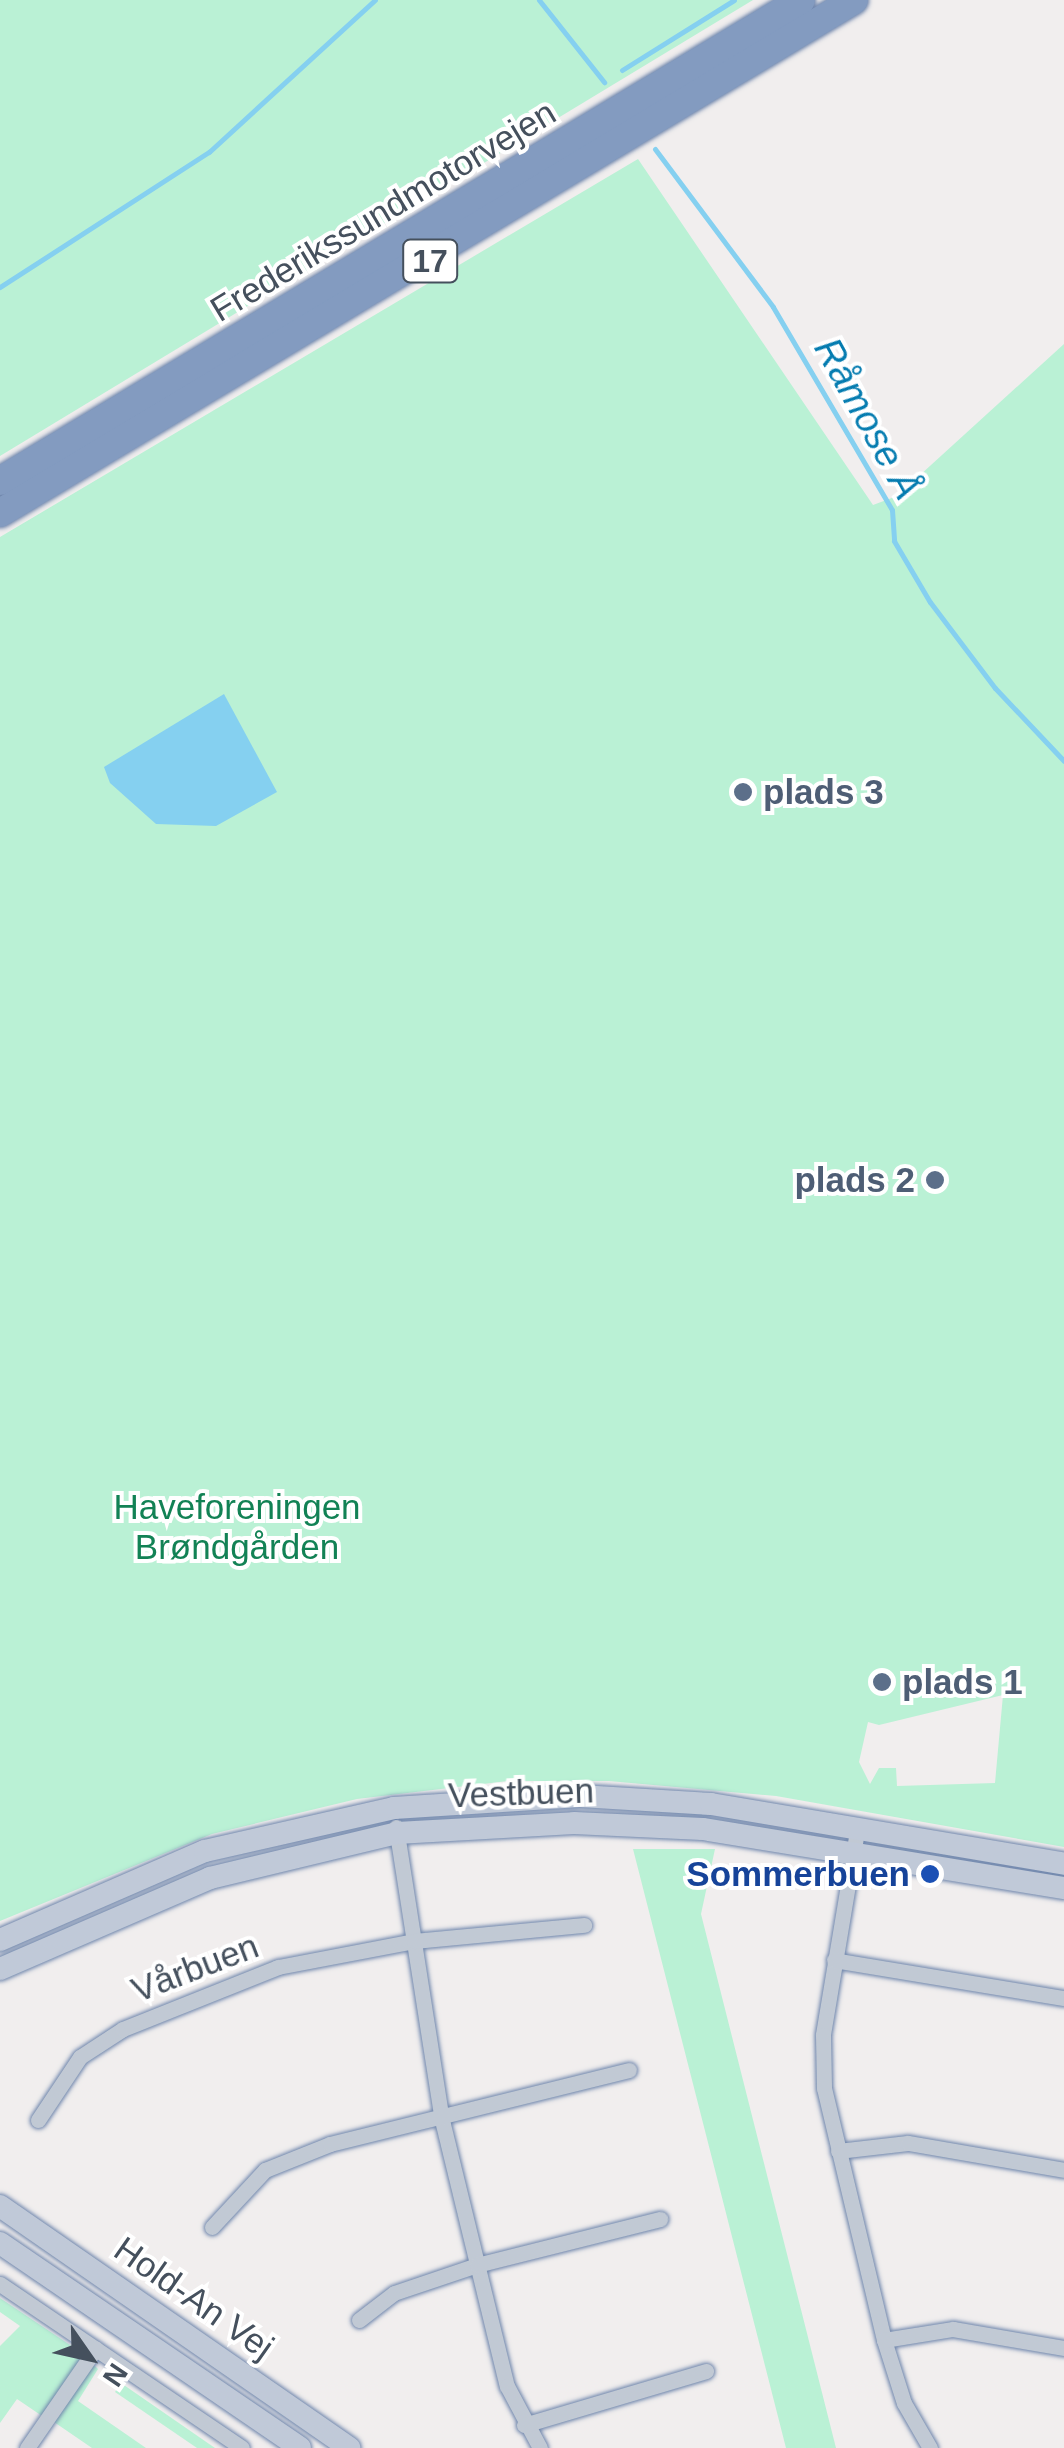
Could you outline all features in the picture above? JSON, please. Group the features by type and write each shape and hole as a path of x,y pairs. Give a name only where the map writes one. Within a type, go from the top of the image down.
{"highway":[{"name":"Frederikssundmotorvejen","path":"0,481 801,0"},
{"name":"Frederikssundmotorvejen","path":"0,513 422,266 854,0"}],"street":[{"name":"Vestbuen","path":"0,1940 205,1852 394,1808 580,1796 711,1804 855,1842 1064,1888"},
{"path":"394,1808 442,2116 477,2265 524,2425 540,2448"},
{"name":"Vestbuen","path":"0,1969 210,1878 397,1832 574,1823 704,1829 1064,1864"},
{"path":"855,1842 822,2034 824,2088 884,2340 904,2403 930,2448"},
{"name":"Vårbuen","path":"38,2120 80,2058 159,2010 278,1967 414,1941 584,1924"},
{"path":"834,1960 1064,1998"},
{"path":"212,2227 265,2170 330,2144 629,2070"},
{"path":"838,2151 908,2143 1064,2170"},
{"name":"Hold-An Vej","path":"0,2206 349,2448"},
{"path":"359,2320 394,2293 477,2265 660,2218"},
{"name":"Hold-An Vej","path":"0,2244 300,2448"},
{"path":"0,2284 242,2448"},
{"path":"884,2340 953,2329 1064,2348"},
{"path":"27,2448 96,2348"},
{"path":"524,2425 706,2371"}],"green space":[{"path":"0,0 753,0 0,456"},
{"name":"Haveforeningen Brøndgården","path":"638,159 873,505 897,496 1064,344 1064,1847 776,1796 609,1781 508,1781 357,1799 212,1834 0,1921 0,537","holes":["1003,1695 995,1783 897,1786 896,1768 879,1768 870,1784 859,1762 868,1722 879,1725"]},
{"path":"633,1849 715,1849 701,1914 836,2448 786,2448"},
{"path":"0,2298 85,2355 42,2416 17,2399 0,2423 0,2346 20,2326 0,2312"},
{"path":"93,2364 98,2369 78,2401 146,2448 92,2448 54,2422"},
{"path":"121,2383 215,2448 197,2448 115,2392"}],"water":[{"path":"224,694 277,792 216,826 156,824 110,783 104,767"}],"waterway":[{"path":"0,287 209,152 375,0"},
{"name":"Råmose Å","path":"539,0 604,82"},
{"path":"622,70 734,0"},
{"name":"Råmose Å","path":"655,149 773,307 892,510 894,541 930,602 995,688 1064,761"}],"place":[{"name":"plads 3","path":"743,792"},
{"name":"plads 2","path":"935,1180"},
{"name":"plads 1","path":"882,1682"},
{"name":"Sommerbuen","path":"930,1874"}]}
